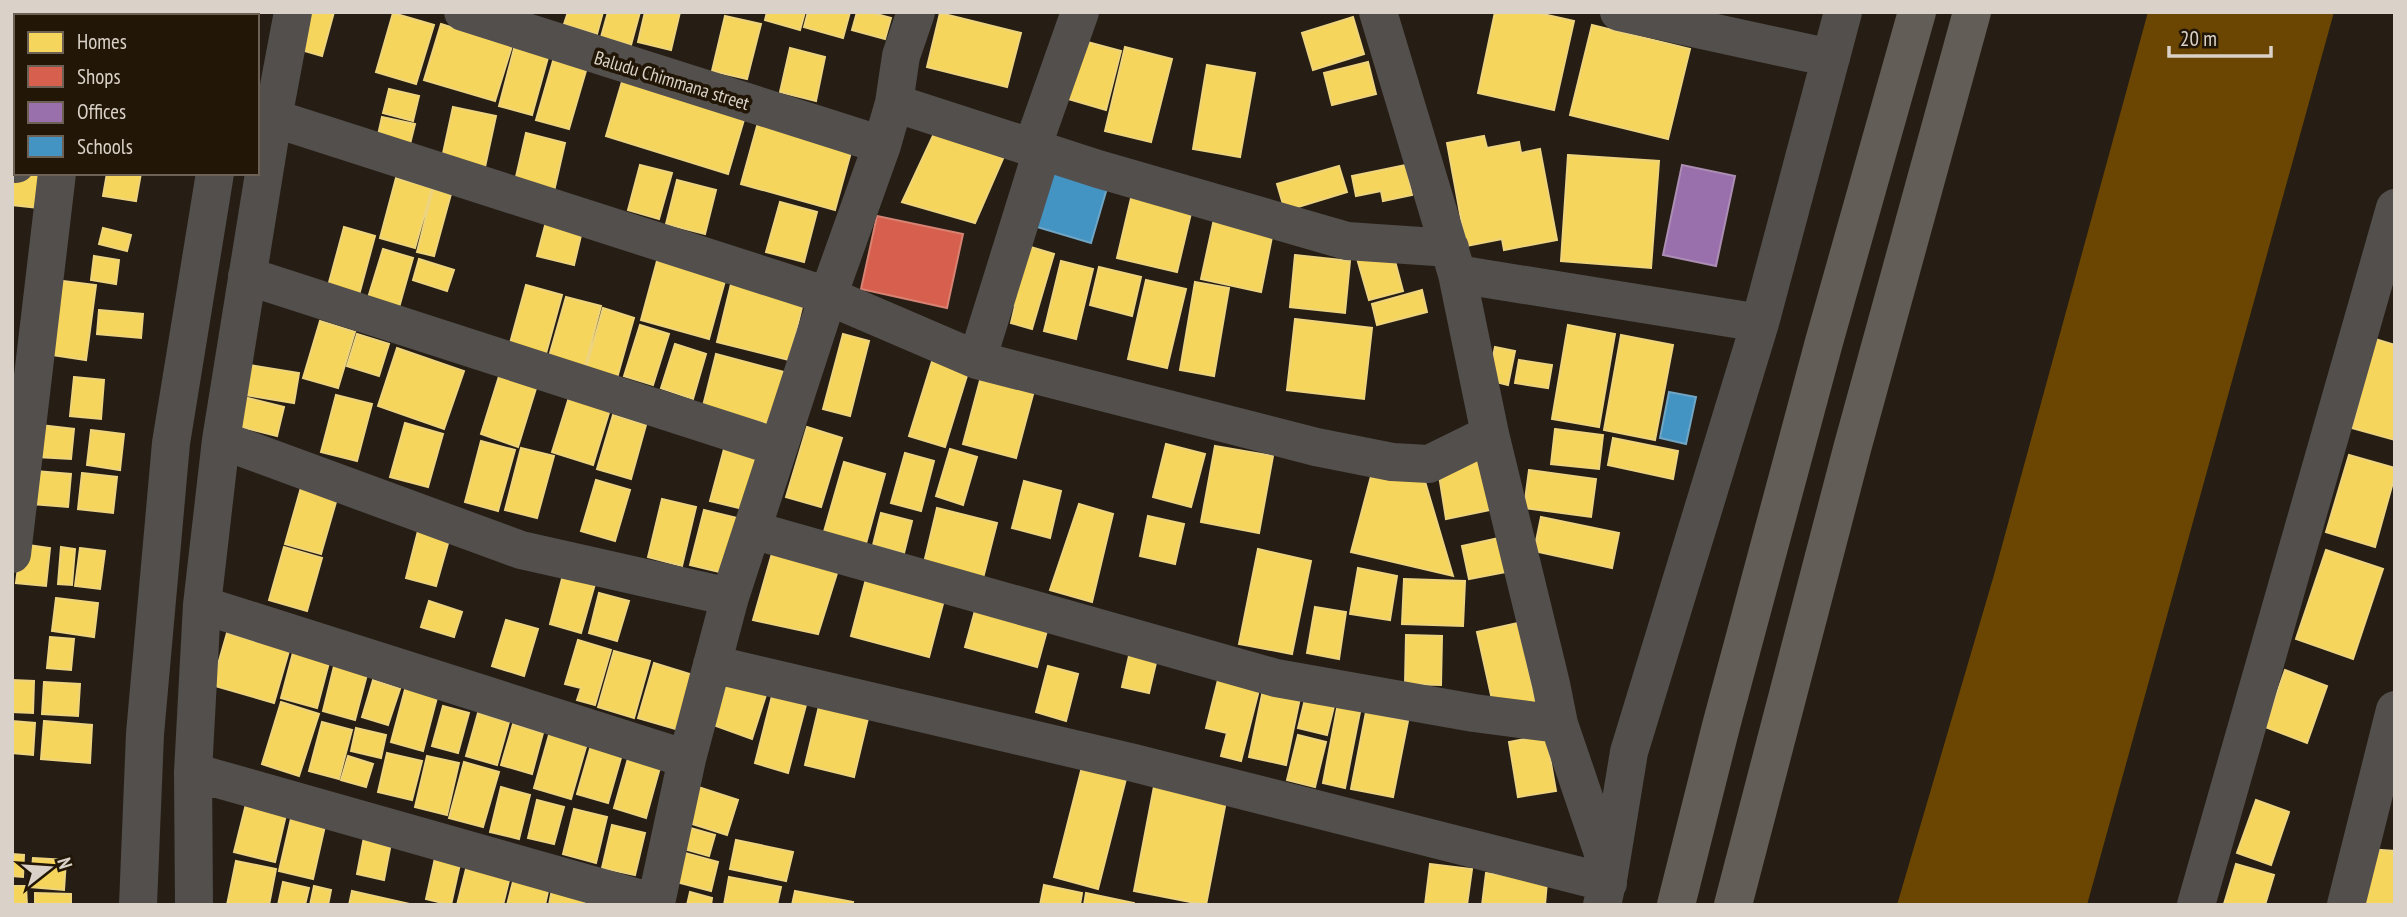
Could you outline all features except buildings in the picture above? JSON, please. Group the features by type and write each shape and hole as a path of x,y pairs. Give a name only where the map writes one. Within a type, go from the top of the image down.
{"highway":[{"path":"1676,905 1721,726 1821,355 1917,12"},
{"path":"1733,905 1852,449 1972,12"}],"street":[{"path":"194,905 193,772 202,605 221,440 273,118 293,12"},
{"name":"Baludu Chimmana street","path":"463,12 882,145"},
{"path":"193,772 655,904 687,759 730,597 777,447 882,145 894,103 901,56 916,12"},
{"path":"977,360 1037,149 1080,12"},
{"path":"1378,12 1453,261 1490,433 1559,724 1606,887"},
{"path":"1619,12 1831,58"},
{"path":"1606,887 1629,752 1760,323 1843,12"},
{"path":"894,103 1225,208 1347,241 1760,323"},
{"path":"273,118 828,296 977,360 1316,447 1392,462 1429,464 1490,433"},
{"path":"12,554 57,175"},
{"path":"138,905 145,734 171,443 215,175"},
{"path":"2196,905 2395,208"},
{"path":"247,276 777,447"},
{"path":"221,440 521,550 730,597"},
{"path":"752,530 1276,678 1474,713 1559,724"},
{"path":"202,605 687,759"},
{"path":"712,664 1134,764 1606,887"},
{"path":"2346,905 2395,710"}],"shaded area":[{"path":"2148,12 2334,12 2087,905 1897,905 1994,575"}]}
